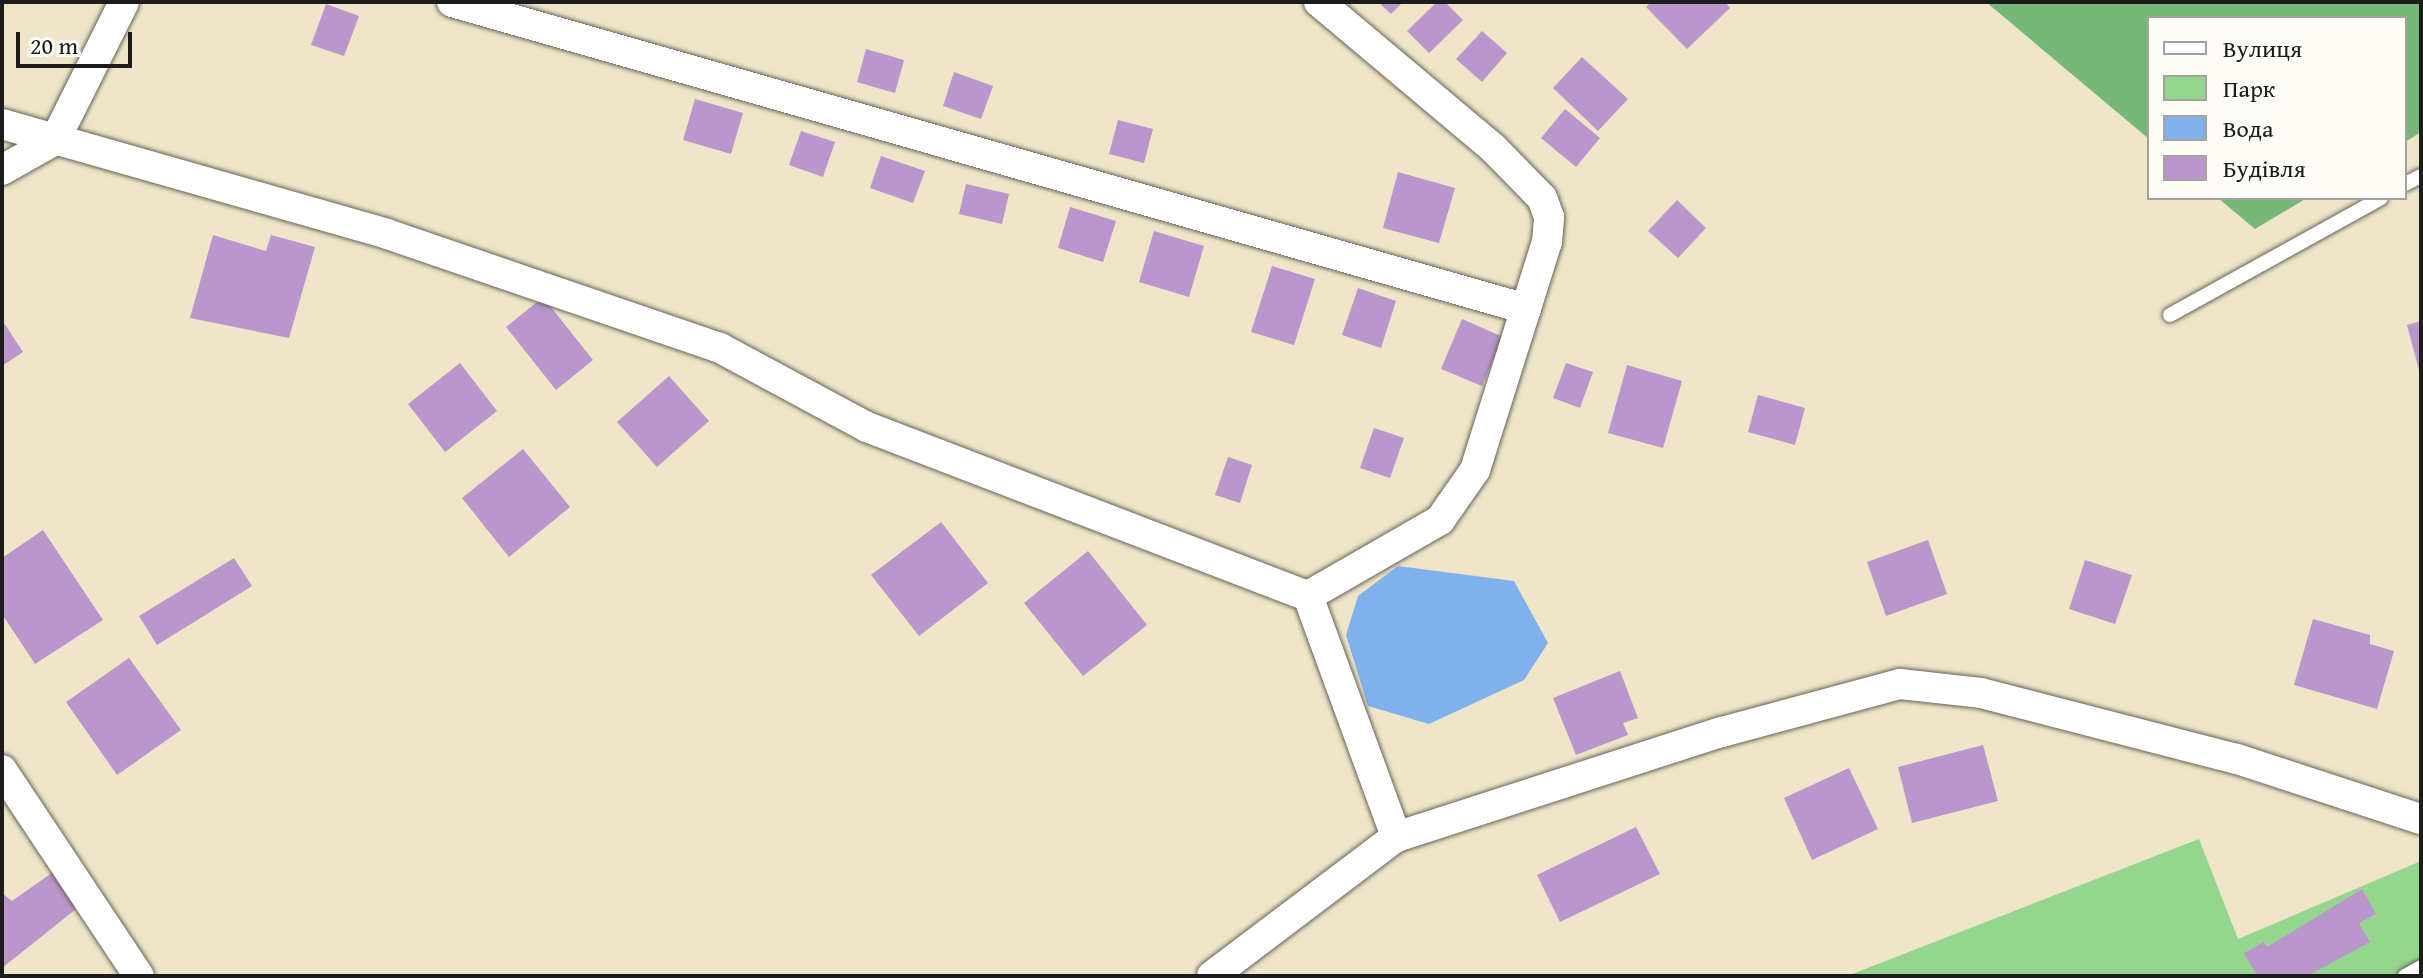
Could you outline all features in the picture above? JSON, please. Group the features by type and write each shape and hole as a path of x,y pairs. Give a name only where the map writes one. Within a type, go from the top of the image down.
{"street":[{"path":"2,170 55,140 124,2"},
{"path":"452,2 1526,309"},
{"path":"1308,596 1440,520 1475,470 1547,242 1549,217 1542,198 1492,147 1319,2"},
{"path":"2,124 387,234 720,348 867,427 1308,596 1396,837"},
{"path":"1212,976 1396,837 1722,732 1900,684 1981,693 2162,739 2421,819"},
{"path":"2,770 139,976"}],"lane":[{"path":"2170,315 2377,200"},
{"path":"2405,976 2421,967"}],"green space":[{"path":"1986,2 2421,2 2421,132 2407,141 2407,16 2147,16 2147,137"},
{"path":"2220,200 2304,200 2255,229"},
{"path":"2199,839 2238,939 2421,861 2421,976 1847,976"}],"water":[{"path":"1398,566 1514,581 1548,643 1524,680 1429,724 1368,706 1346,635 1358,596"}],"building":[{"path":"1378,2 1403,2 1391,14"},
{"path":"1437,2 1445,2 1463,20 1429,53 1407,31"},
{"path":"1651,2 1725,2 1730,8 1687,49 1646,7"},
{"path":"326,4 359,16 344,56 311,45"},
{"path":"1482,31 1507,53 1482,82 1456,59"},
{"path":"866,49 904,60 895,93 857,82"},
{"path":"1582,57 1628,99 1598,131 1553,88"},
{"path":"954,72 993,86 981,119 943,106"},
{"path":"695,99 743,113 731,154 683,140"},
{"path":"1565,109 1600,138 1576,167 1541,138"},
{"path":"1118,120 1153,129 1144,163 1109,154"},
{"path":"801,131 835,142 823,177 789,165"},
{"path":"881,156 925,171 913,203 870,188"},
{"path":"1398,172 1455,188 1439,243 1383,228"},
{"path":"966,184 1009,194 1002,224 959,214"},
{"path":"1677,200 1706,228 1678,258 1648,231"},
{"path":"1070,207 1116,221 1103,262 1058,248"},
{"path":"1154,231 1204,246 1189,297 1139,282"},
{"path":"213,235 266,251 271,235 315,247 289,338 190,318"},
{"path":"1272,266 1315,279 1294,345 1251,332"},
{"path":"1358,288 1396,301 1381,348 1342,335"},
{"path":"543,297 593,360 556,390 506,327"},
{"path":"1462,319 1503,337 1482,386 1441,369"},
{"path":"2,320 23,352 2,366"},
{"path":"2421,321 2421,374 2420,374 2407,325"},
{"path":"460,363 497,411 445,452 408,404"},
{"path":"1566,363 1593,372 1580,408 1553,398"},
{"path":"1627,365 1682,381 1663,448 1608,433"},
{"path":"669,376 709,421 657,467 617,422"},
{"path":"1758,395 1805,408 1795,445 1748,432"},
{"path":"1374,428 1404,438 1390,478 1360,468"},
{"path":"523,449 570,507 509,557 462,498"},
{"path":"1228,457 1252,465 1240,503 1215,495"},
{"path":"941,522 988,583 919,636 871,575"},
{"path":"43,530 103,620 35,664 2,614 2,558"},
{"path":"1928,540 1947,594 1886,616 1867,562"},
{"path":"1088,551 1147,625 1083,676 1024,603"},
{"path":"234,558 252,586 157,645 139,616"},
{"path":"2085,560 2132,575 2115,624 2069,609"},
{"path":"2313,619 2370,635 2370,644 2394,651 2377,709 2294,685"},
{"path":"129,658 181,730 117,775 66,702"},
{"path":"1620,671 1638,718 1623,723 1628,735 1576,755 1553,698"},
{"path":"1983,745 1998,801 1912,823 1898,767"},
{"path":"1849,768 1878,829 1812,860 1784,798"},
{"path":"1636,827 1660,874 1560,922 1537,875"},
{"path":"56,870 81,905 2,968 2,893 12,901"},
{"path":"2362,889 2376,914 2359,923 2370,942 2307,976 2257,976 2244,953 2264,942 2267,947"}]}
